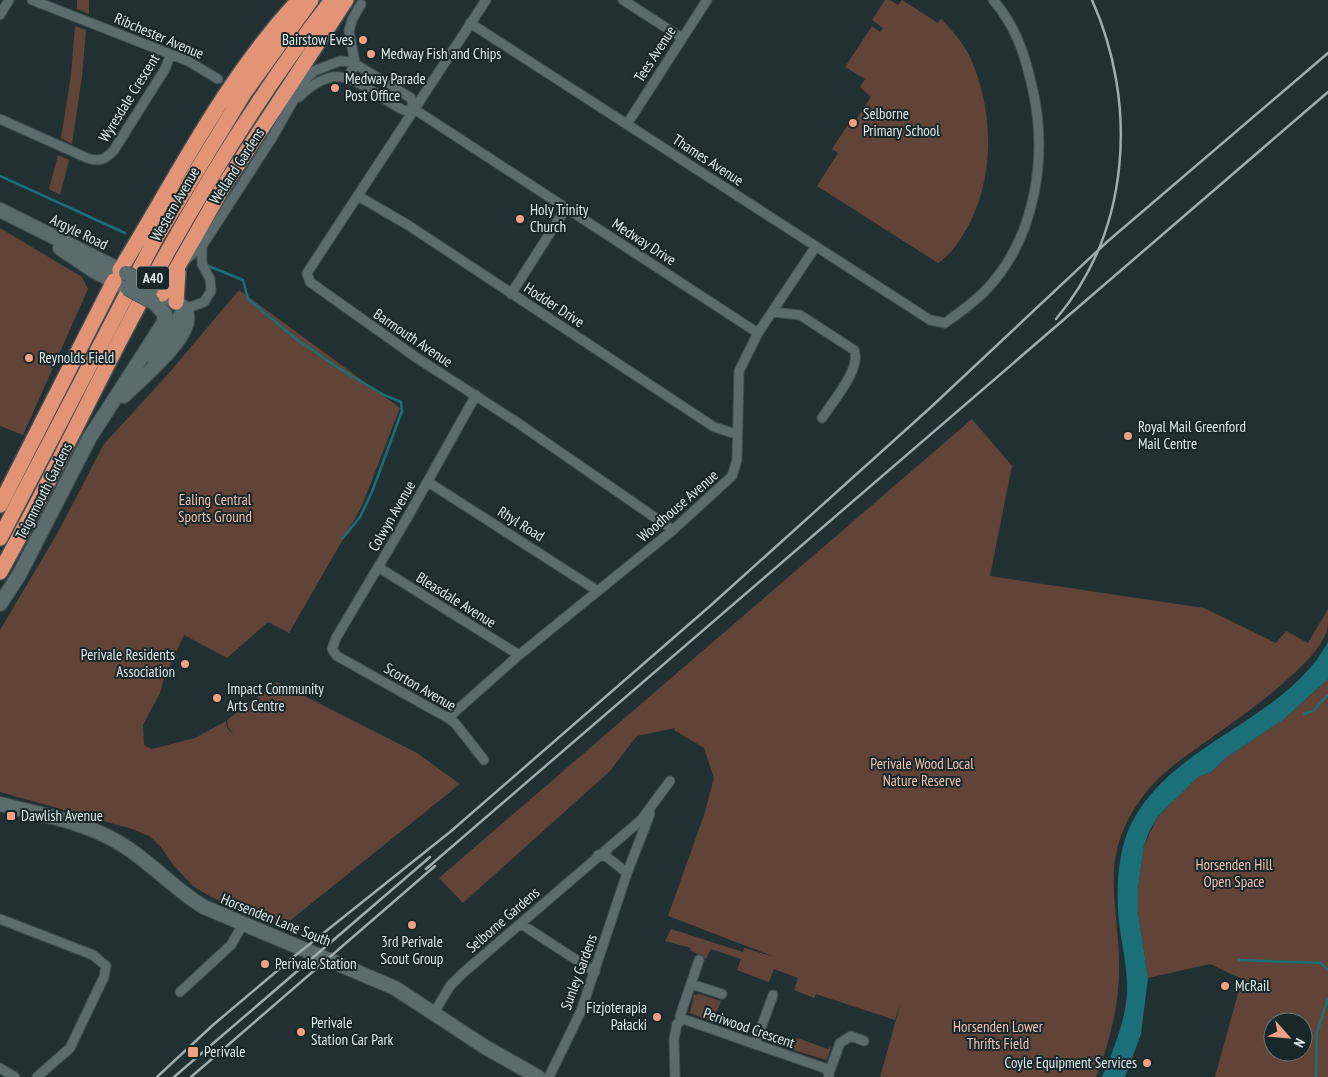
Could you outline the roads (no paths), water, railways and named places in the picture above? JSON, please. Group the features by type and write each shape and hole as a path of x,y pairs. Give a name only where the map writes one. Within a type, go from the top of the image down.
{"highway":[{"name":"A40","path":"0,505 120,277 231,88 282,18 299,0"},
{"name":"Western Avenue","path":"0,538 156,236 244,93 310,0"},
{"name":"Western Avenue","path":"0,572 27,524 121,339 178,234 259,103 332,0"},
{"name":"A40","path":"158,298 178,268 239,162 346,0"},
{"name":"A40","path":"178,268 180,305"}],"main road":[{"name":"Argyle Road","path":"0,210 158,298 180,305"},
{"path":"102,418 163,324 165,314 158,298"},
{"path":"122,388 162,344 180,305"},
{"path":"102,418 180,338 188,322 180,305"},
{"name":"Teignmouth Gardens","path":"0,604 19,575 90,437 102,418"},
{"name":"Horsenden Lane South","path":"0,804 95,830 155,868 186,896 204,907 377,979 434,1013 485,1047 538,1077"}],"street":[{"path":"0,15 9,0"},
{"name":"Ribchester Avenue","path":"32,0 188,61 218,79"},
{"name":"Barmouth Avenue","path":"486,0 307,273 310,282 417,358 673,530"},
{"path":"624,0 682,38"},
{"name":"Tees Avenue","path":"627,124 707,0"},
{"name":"Thames Avenue","path":"470,23 930,320 945,323 969,306 995,279 1024,227 1036,184 1040,141 1034,94 1020,43 1010,20 993,0"},
{"path":"348,78 355,63 350,32 352,20 361,4"},
{"name":"Wyresdale Crescent","path":"0,119 87,158 95,161 105,159 114,150 158,81 171,54"},
{"path":"340,61 355,63 412,98 414,109 403,110 348,78 324,78 313,83 294,102 305,80 314,70 340,61"},
{"name":"Welland Gardens","path":"178,268 202,246 294,102"},
{"name":"Medway Drive","path":"414,109 758,333"},
{"name":"Hodder Drive","path":"358,196 408,225 714,426 736,434"},
{"path":"511,294 566,208"},
{"path":"180,305 204,302 211,291 210,279 202,264 202,246"},
{"name":"Woodhouse Avenue","path":"448,718 518,655 673,530 732,476 737,460 736,434 739,372 758,333 816,246"},
{"path":"772,312 800,315 854,350 857,356 855,368 822,418"},
{"name":"Colwyn Avenue","path":"332,649 336,638 428,482 476,396"},
{"name":"Rhyl Road","path":"428,482 598,592"},
{"name":"Bleasdale Avenue","path":"378,567 518,655"},
{"name":"Scorton Avenue","path":"332,649 337,656 456,723 484,760"},
{"name":"Selborne Gardens","path":"434,1013 450,986 640,820 670,781"},
{"name":"Sunley Gardens","path":"549,1077 581,1011 645,822 670,781"},
{"path":"598,856 607,857 616,862 627,873"},
{"path":"0,919 93,956 106,966 104,978 70,1048 37,1077"},
{"path":"180,992 231,946 243,924"},
{"path":"521,924 595,972"},
{"path":"681,1020 680,1016 699,960"},
{"path":"691,984 722,994"},
{"path":"755,1044 773,994"},
{"name":"Periwood Crescent","path":"675,1077 674,1039 677,1024 681,1020 827,1070 829,1075"},
{"path":"829,1075 840,1043 851,1036 864,1040"},
{"path":"0,1068 15,1077"}],"water":[{"path":"1328,642 1328,679 1283,720 1227,757 1211,772 1198,777 1158,816 1149,832 1144,845 1138,890 1138,912 1148,978 1141,1034 1125,1077 1102,1077 1118,1036 1126,1005 1127,976 1119,922 1118,884 1123,846 1132,822 1151,794 1175,771 1285,692 1309,669"}],"waterway":[{"path":"0,176 125,233"},
{"path":"206,265 243,280 248,299 295,338 340,369 384,395 401,402 402,411 372,492 360,517 343,538"},
{"path":"1304,714 1313,711 1328,695"},
{"path":"1239,960 1321,963 1328,970"},
{"path":"1316,1077 1317,1032 1328,999"}],"railway":[{"path":"1056,319 1081,284 1100,246 1112,206 1119,165 1121,123 1116,81 1107,40 1092,0"},
{"path":"157,1077 213,1025 291,959 450,832 710,606 930,408 1108,241 1328,53"},
{"path":"426,869 1328,92"},
{"path":"174,1077 430,857"},
{"path":"191,1077 435,866"}],"place":[{"name":"Bairstow Eves","path":"363,40"},
{"name":"Medway Fish and Chips","path":"371,54"},
{"name":"Medway Parade Post Office","path":"335,88"},
{"name":"Selborne Primary School","path":"853,123"},
{"name":"Holy Trinity Church","path":"520,219"},
{"name":"Reynolds Field","path":"29,358"},
{"name":"Royal Mail Greenford Mail Centre","path":"1128,436"},
{"name":"Perivale Residents Association","path":"185,664"},
{"name":"Impact Community Arts Centre","path":"217,698"},
{"name":"Dawlish Avenue","path":"11,816"},
{"name":"3rd Perivale Scout Group","path":"412,925"},
{"name":"Perivale Station","path":"265,964"},
{"name":"McRail","path":"1225,986"},
{"name":"Fizjoterapia Pałacki","path":"657,1017"},
{"name":"Perivale Station Car Park","path":"301,1032"},
{"name":"Perivale","path":"193,1052"},
{"name":"Coyle Equipment Services","path":"1147,1063"}],"park label":[{"name":"Ealing Central Sports Ground","path":"215,508"},
{"name":"Perivale Wood Local Nature Reserve","path":"922,772"},
{"name":"Horsenden Hill Open Space","path":"1234,874"},
{"name":"Horsenden Lower Thrifts Field","path":"998,1036"}]}
